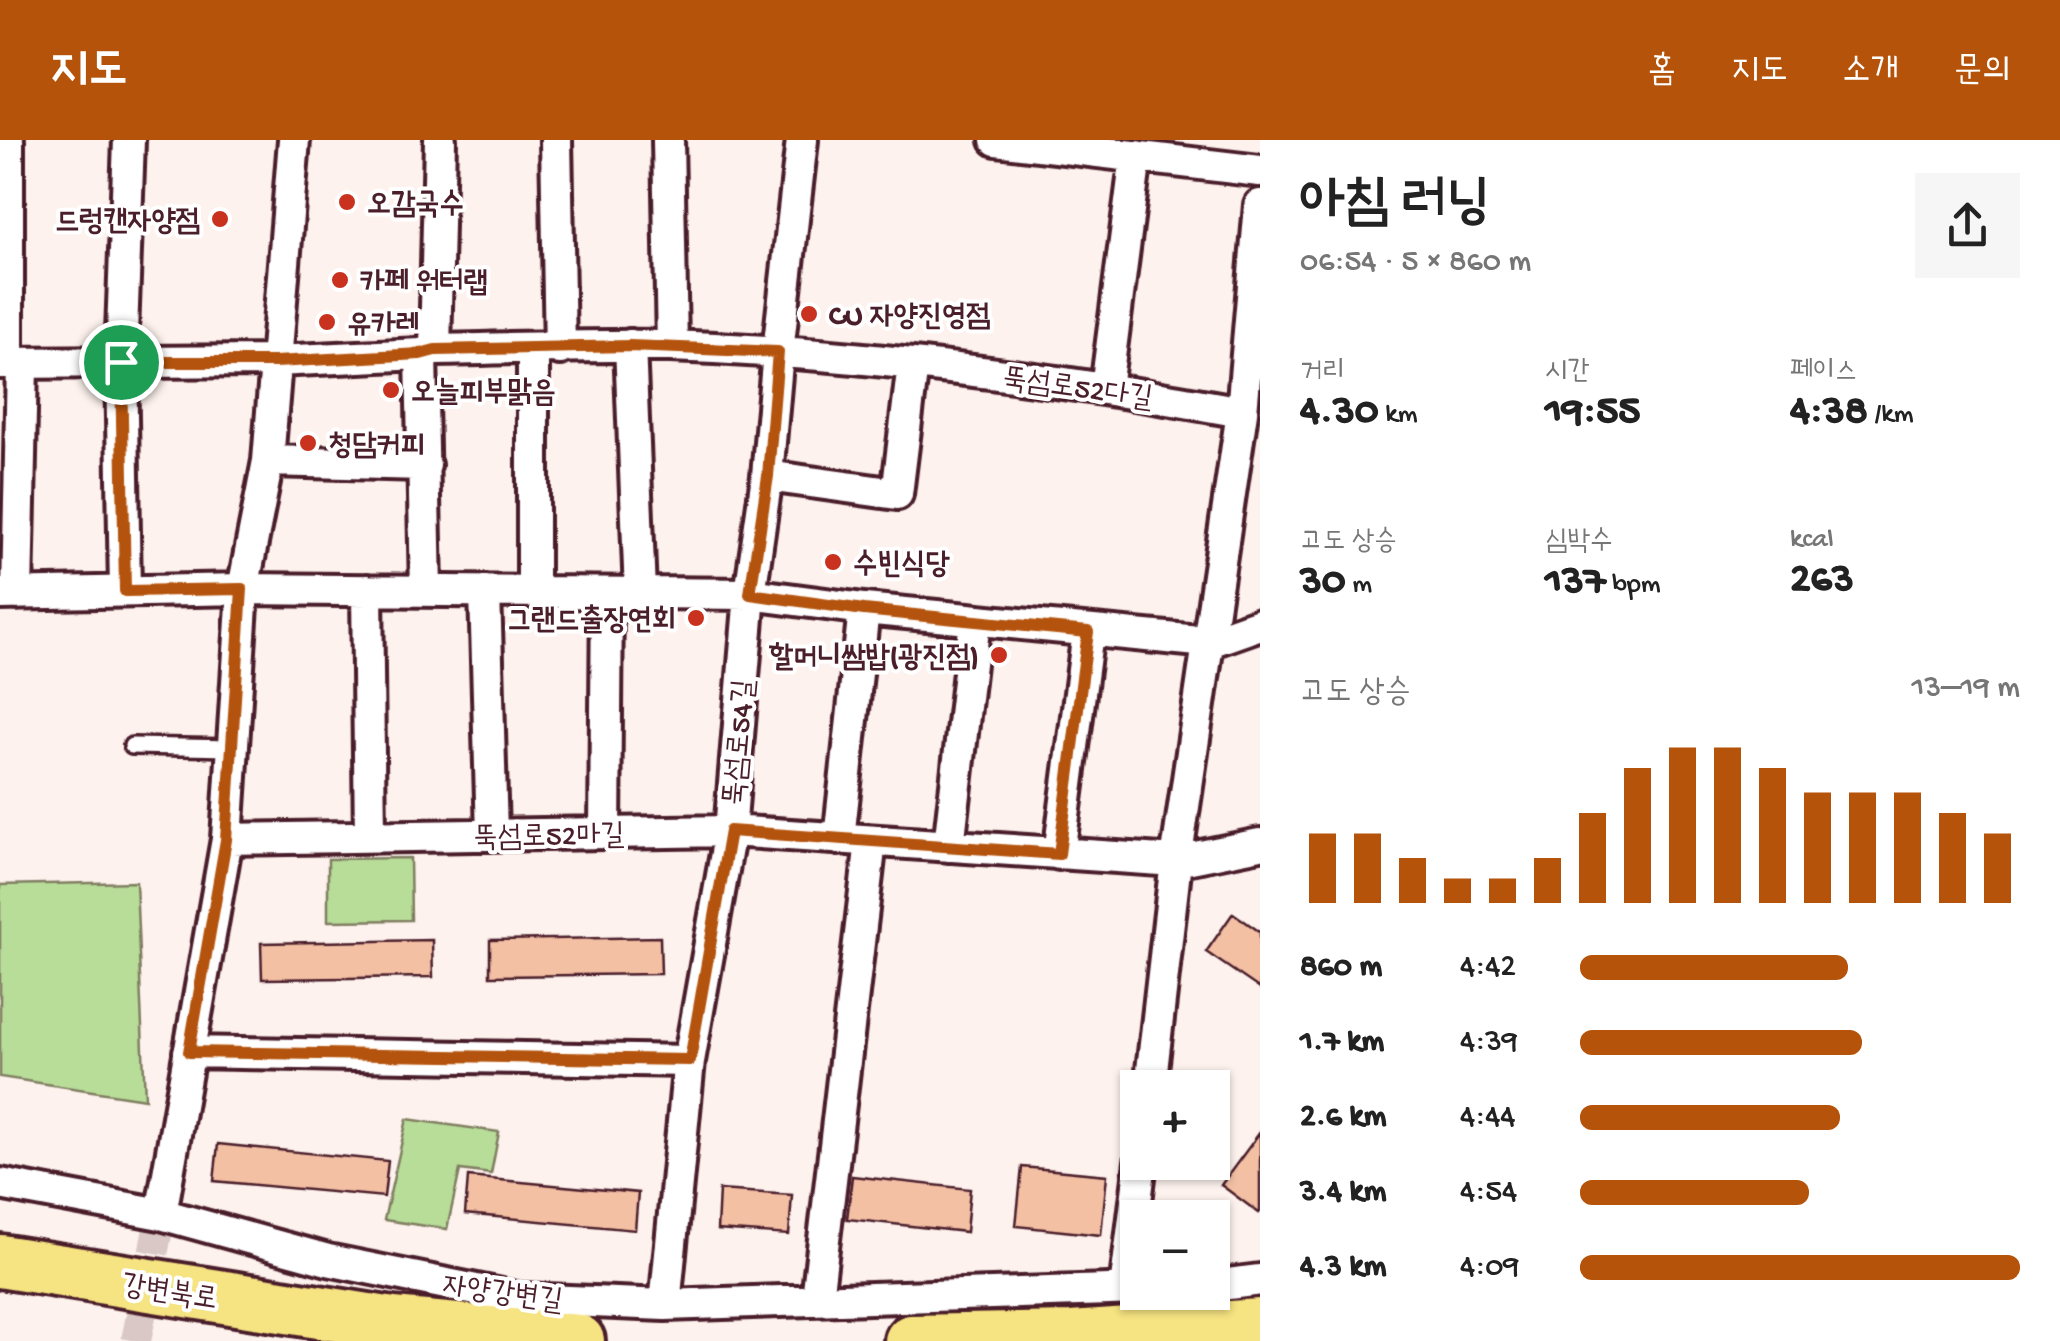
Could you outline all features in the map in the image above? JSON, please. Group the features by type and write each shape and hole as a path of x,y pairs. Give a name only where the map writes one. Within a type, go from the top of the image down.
{"highway":[{"name":"강변북로","path":"0,1261 393,1324 578,1341"},
{"path":"911,1341 1072,1338 1260,1324"}],"street":[{"path":"8,140 9,594 242,589 750,594 864,610 1210,642 1260,624"},
{"path":"125,591 121,362 130,140"},
{"path":"161,1214 226,840 242,589 268,461 294,140"},
{"path":"426,591 428,352 440,140"},
{"path":"533,592 556,140"},
{"path":"668,140 672,346"},
{"name":"뚝섬로54길","path":"665,1305 690,1060 730,831 750,594 768,476 802,140"},
{"path":"996,140 1080,144 1136,156 1260,171"},
{"path":"1106,388 1136,156"},
{"path":"1152,1070 1176,861 1242,412 1260,206"},
{"path":"630,346 640,593"},
{"name":"뚝섬로52다길","path":"10,363 275,362 428,352 672,346 913,364 1106,388 1242,412"},
{"path":"768,476 897,494 913,364"},
{"path":"268,461 425,465"},
{"path":"367,590 370,836"},
{"path":"485,591 492,834"},
{"path":"605,833 608,592"},
{"path":"839,838 864,610"},
{"path":"949,846 975,620"},
{"path":"1059,854 1088,632"},
{"name":"뚝섬로52마길","path":"226,840 730,831 1176,861 1260,844"},
{"path":"817,1299 871,841"},
{"path":"189,1052 690,1060"},
{"name":"자양강변길","path":"0,1184 161,1214 328,1260 521,1299 665,1305 1120,1289"},
{"path":"1230,1284 1260,1280"}],"lane":[{"path":"132,746 232,748"}],"green space":[{"path":"410,858 411,920 328,921 328,859"},
{"path":"136,882 145,1099 0,1077 0,885"},
{"path":"407,1119 499,1132 491,1174 460,1170 447,1229 384,1220"}],"building":[{"path":"1233,913 1260,932 1260,989 1206,952"},
{"path":"660,937 661,974 490,976 490,940"},
{"path":"432,940 433,977 262,979 261,943"},
{"path":"1260,1132 1259,1213 1221,1185 1230,1180 1230,1173"},
{"path":"218,1144 388,1161 384,1197 214,1181"},
{"path":"1022,1167 1107,1175 1101,1235 1016,1226"},
{"path":"852,1176 970,1189 966,1232 847,1219"},
{"path":"468,1177 638,1193 635,1230 465,1214"},
{"path":"719,1190 792,1195 789,1235 717,1230"}],"tunnel":[{"path":"136,1341 161,1214"}],"place":[{"name":"오감국수","path":"347,202"},
{"name":"드렁캔자양점","path":"220,219"},
{"name":"카페 워터랩","path":"340,280"},
{"name":"CU 자양진영점","path":"809,314"},
{"name":"유카레","path":"327,322"},
{"name":"오늘피부맑음","path":"391,390"},
{"name":"청담커피","path":"308,443"},
{"name":"수빈식당","path":"833,562"},
{"name":"그랜드출장연회","path":"696,618"},
{"name":"할머니쌈밥(광진점)","path":"999,655"}],"route":[{"path":"630,346 778,352 768,476 750,594 864,610 1088,632 1059,854 730,831 690,1060 189,1052 226,840 242,589 125,591 121,362 275,362 435,350 630,346"}]}
